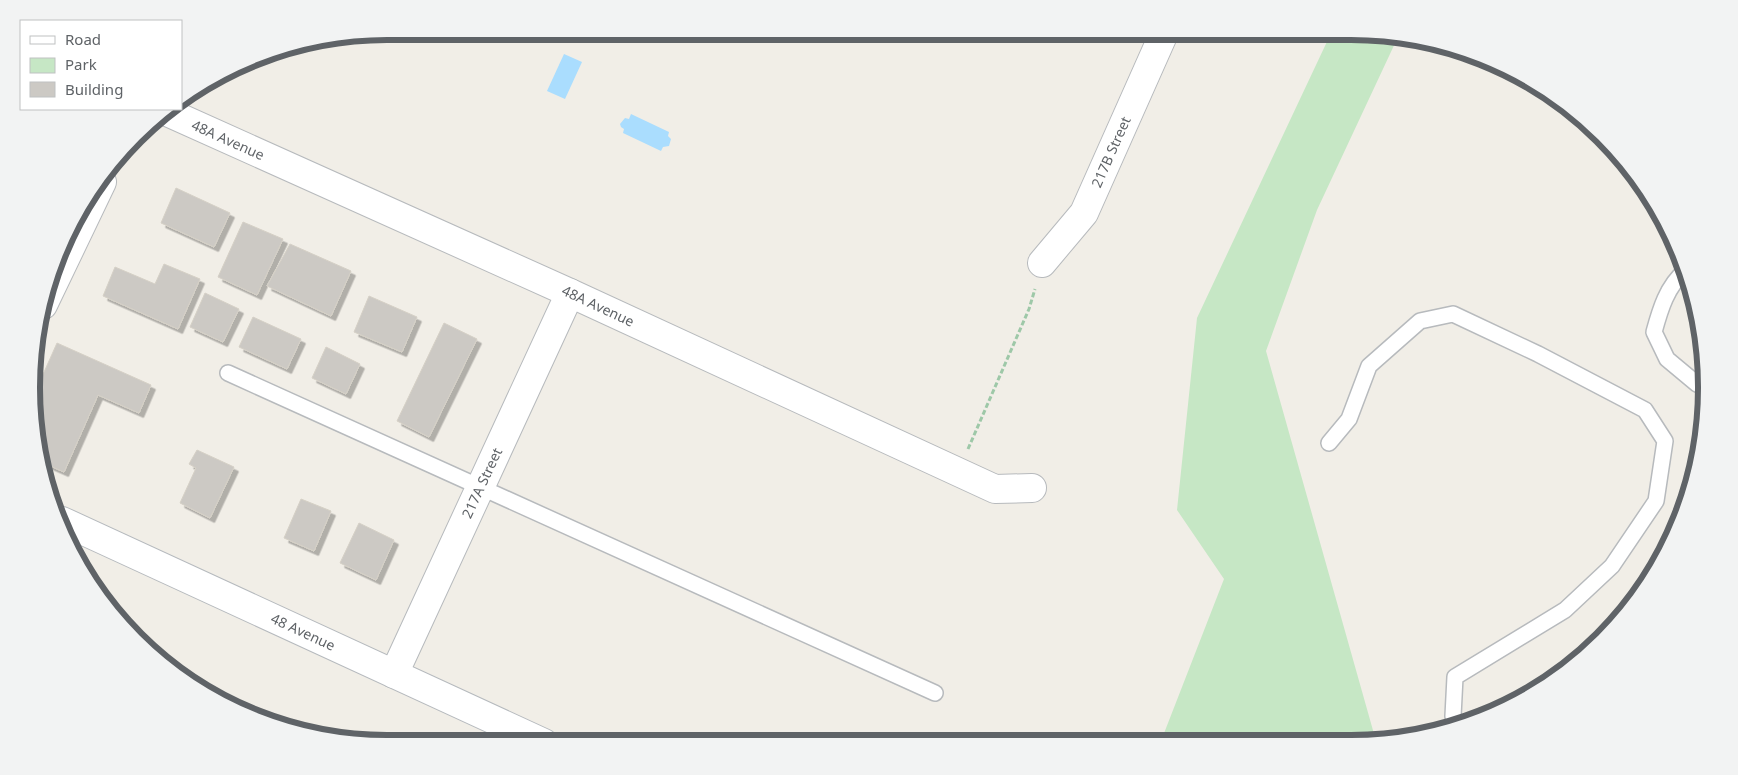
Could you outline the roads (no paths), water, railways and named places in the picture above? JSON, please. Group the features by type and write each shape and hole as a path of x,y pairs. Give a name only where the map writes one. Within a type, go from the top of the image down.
{"street":[{"name":"217B Street","path":"1042,264 1084,213 1162,40"},
{"name":"48A Avenue","path":"173,114 570,293 994,489 1032,488"},
{"path":"62,265 84,219"},
{"name":"217A Street","path":"394,674 570,293"},
{"name":"48 Avenue","path":"68,524 527,735"}],"lane":[{"path":"1680,275 1662,306 1654,332 1668,359 1698,384"},
{"path":"1329,444 1349,419 1369,366 1420,321 1453,314 1538,354 1645,410 1665,441 1656,501 1612,566 1565,610 1455,677 1454,719"},
{"path":"228,372 935,692"}],"water":[{"path":"564,54 582,62 565,99 547,91"},
{"path":"631,114 669,132 668,136 671,139 669,146 663,147 661,151 623,133 624,129 620,124 625,118 629,119"}]}
